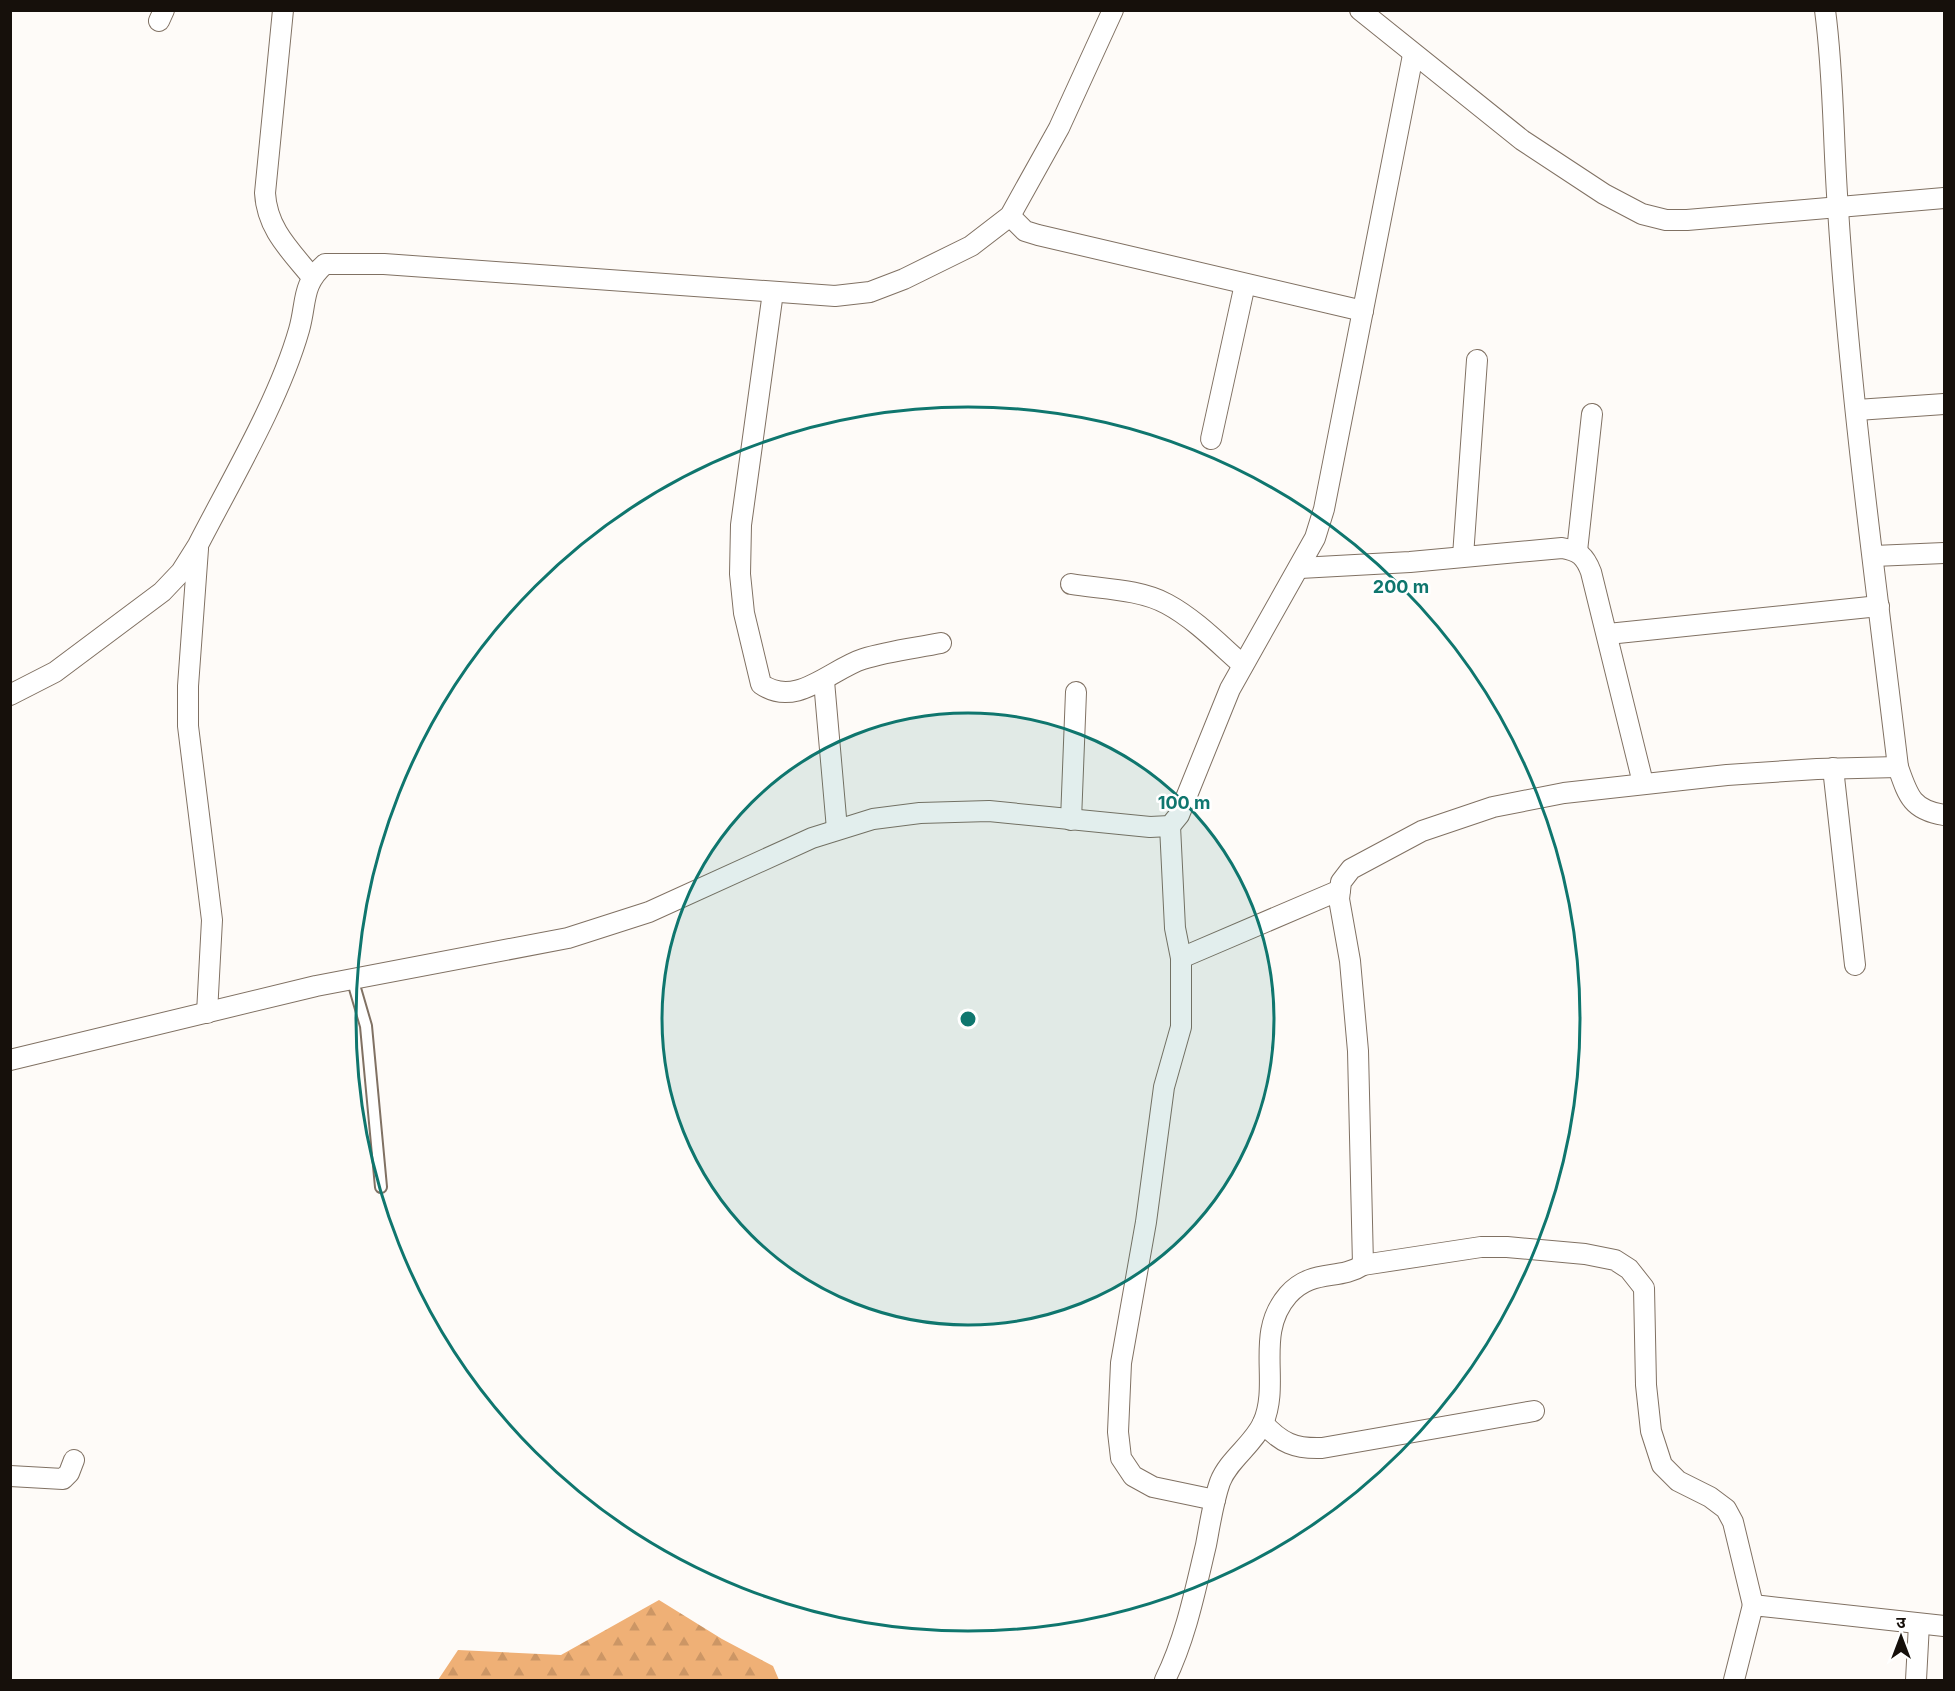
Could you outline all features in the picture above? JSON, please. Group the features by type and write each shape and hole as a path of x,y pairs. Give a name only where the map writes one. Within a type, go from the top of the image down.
{"street":[{"path":"283,10 265,194 266,210 277,234 311,276"},
{"path":"10,695 55,672 162,592 182,572 198,545 286,368 299,329 311,276 325,264 354,262 835,296 870,292 904,279 971,246 1010,216 1059,128 1113,10"},
{"path":"1360,10 1413,55 1522,140 1604,194 1642,214 1666,220 1687,220 1838,209 1944,198"},
{"path":"1825,10 1834,107 1838,209 1857,410 1898,767 1913,803 1928,813 1944,815"},
{"path":"1215,1500 1153,1487 1133,1476 1121,1458 1118,1432 1121,1363 1146,1222 1164,1087 1181,1028 1181,958 1175,927 1170,826 1179,815 1230,689 1315,538 1324,509 1413,55"},
{"path":"1010,216 1025,231 1038,235 1363,311"},
{"path":"1212,439 1245,284"},
{"path":"773,292 741,525 740,574 744,613 761,684 770,690 782,693 824,681 863,658 941,643"},
{"path":"1463,556 1477,360"},
{"path":"1857,410 1944,404"},
{"path":"1577,550 1592,414"},
{"path":"198,545 188,686 188,726 212,920 207,1012"},
{"path":"1300,568 1562,548 1577,550 1586,559 1591,572 1643,783"},
{"path":"1874,556 1944,553"},
{"path":"1071,584 1133,594 1165,602 1185,615 1243,665"},
{"path":"1608,634 1880,606"},
{"path":"824,681 837,829"},
{"path":"1071,820 1076,692"},
{"path":"1363,1264 1358,1051 1340,890 1341,882 1351,868 1422,831 1493,807 1564,793 1643,783 1833,768 1898,767"},
{"path":"1833,768 1855,965"},
{"path":"10,1060 352,978 568,938 649,912 837,829 873,819 920,813 989,811 1150,827 1170,826"},
{"path":"1181,958 1340,890"},
{"path":"1166,1680 1186,1628 1221,1480 1263,1423 1268,1403 1268,1343 1275,1317 1288,1295 1306,1281 1324,1274 1355,1270 1363,1264 1481,1247 1585,1254 1615,1260 1629,1269 1644,1288 1646,1385 1651,1431 1662,1465 1678,1481 1710,1497 1726,1509 1733,1522 1753,1605 1734,1680"},
{"path":"1263,1423 1278,1439 1288,1445 1312,1449 1534,1411"},
{"path":"10,1476 63,1479 69,1473 74,1460"},
{"path":"1753,1605 1944,1626"},
{"path":"1916,1680 1919,1624"}],"lane":[{"path":"352,978 366,1026 381,1187"}],"green space":[{"path":"659,1600 722,1639 773,1666 779,1680 438,1680 458,1650 561,1655"}]}
